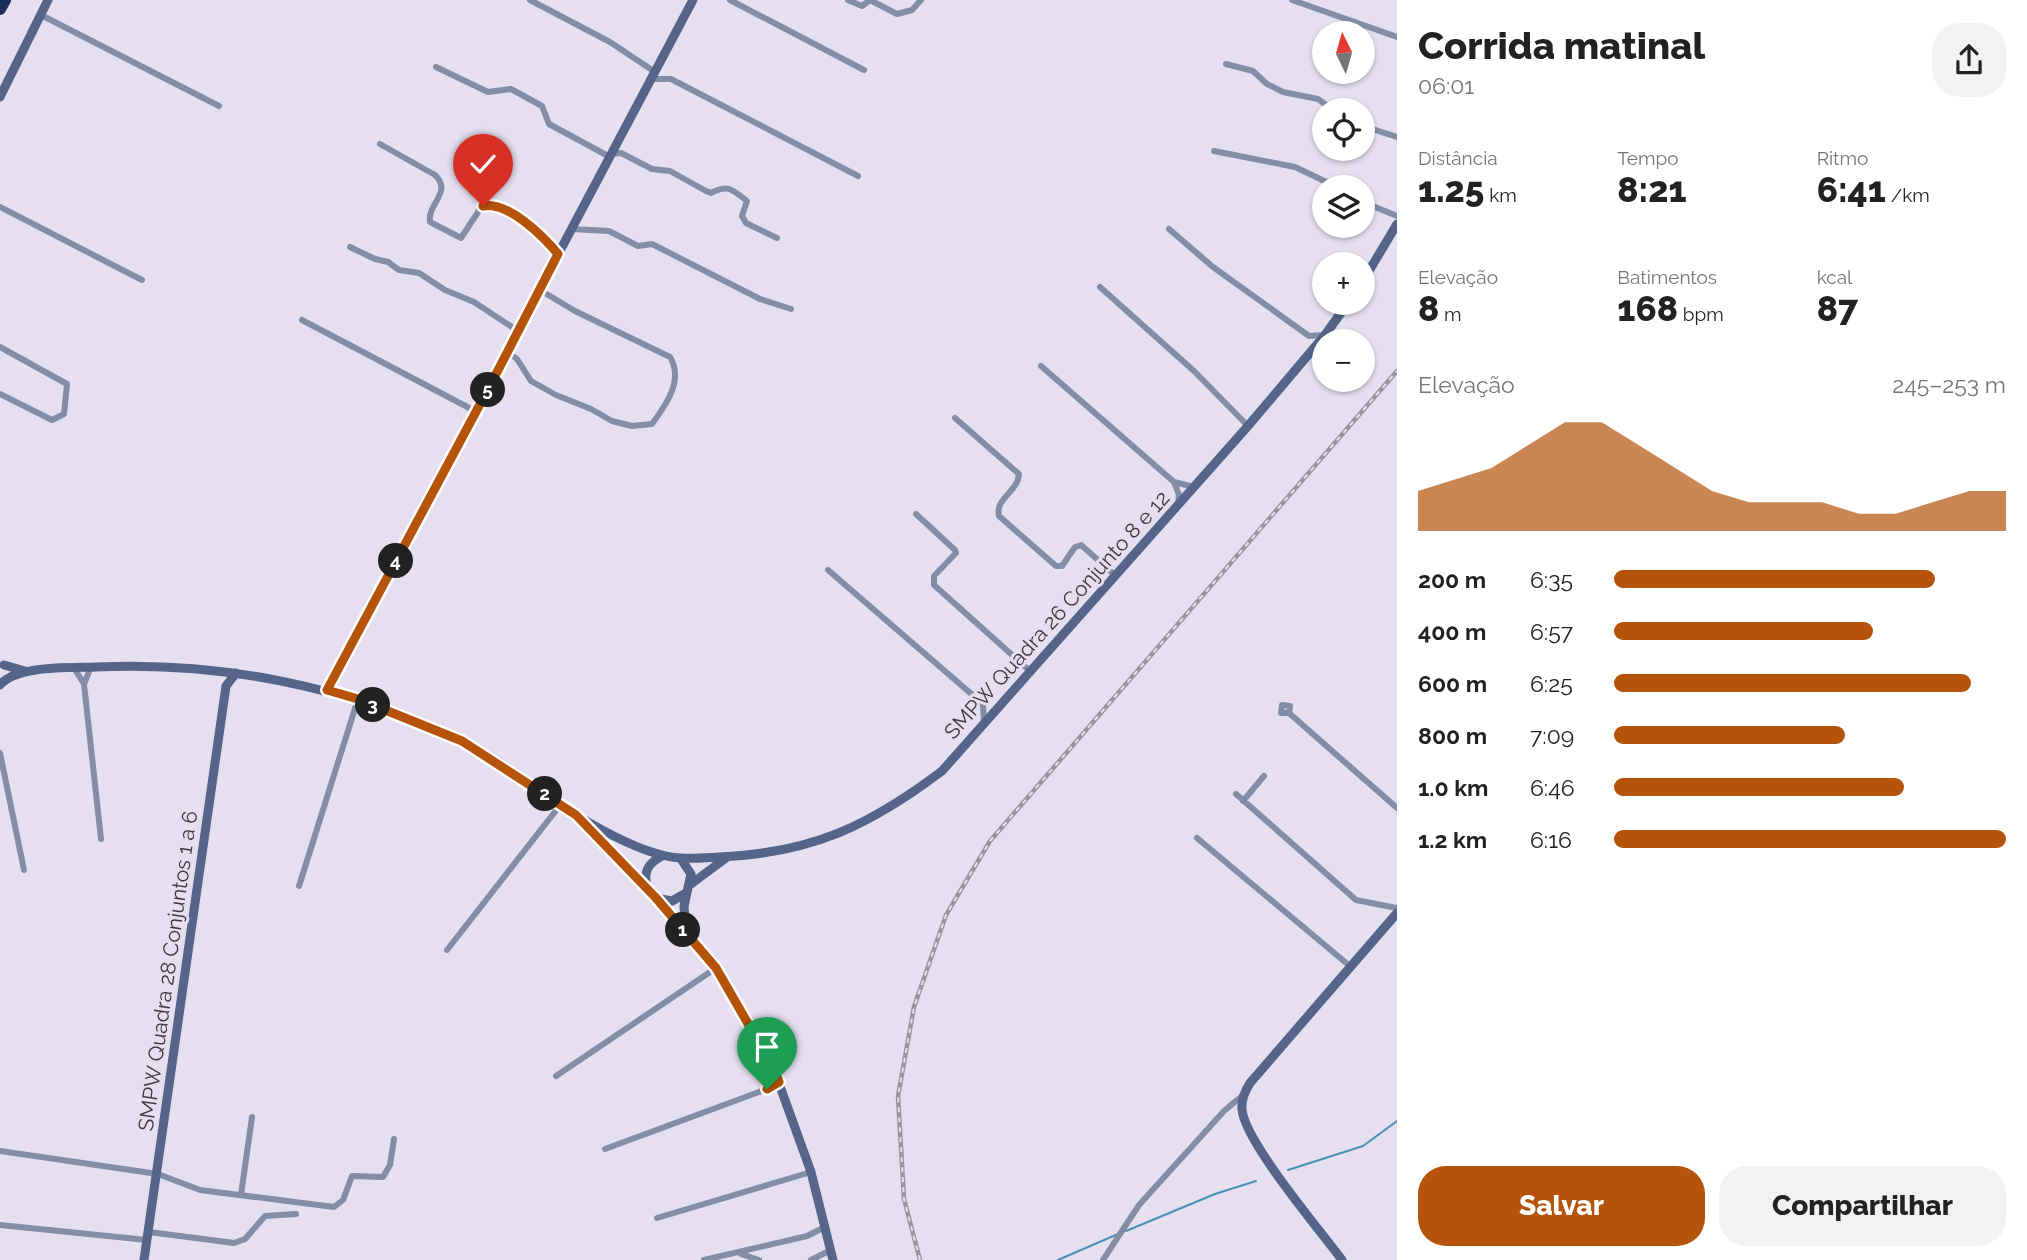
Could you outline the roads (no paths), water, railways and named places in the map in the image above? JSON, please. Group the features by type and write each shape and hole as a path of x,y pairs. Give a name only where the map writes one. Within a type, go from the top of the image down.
{"highway":[{"path":"0,9 5,0"}],"street":[{"path":"0,97 48,0"},
{"path":"530,0 610,42 653,76 671,79 858,176"},
{"path":"327,690 693,0"},
{"path":"730,0 864,70"},
{"path":"848,0 862,6 870,0 897,14 912,10 921,0"},
{"path":"1292,0 1397,37"},
{"path":"41,16 219,106"},
{"path":"1226,65 1253,71 1267,84 1283,92 1313,98"},
{"path":"436,67 488,92 511,89 542,106 549,124 653,169 670,171 706,191 725,187 747,201 742,216 746,223 777,238"},
{"path":"1375,130 1397,137"},
{"path":"380,144 441,181 442,190 429,216 430,222 461,239 480,209 490,205 536,230 558,254"},
{"path":"1214,152 1295,167 1312,175"},
{"path":"0,207 142,280"},
{"path":"1375,207 1397,216"},
{"path":"1375,261 1397,224"},
{"path":"571,229 609,231 638,246 652,244 760,299 791,309"},
{"path":"1170,229 1213,267 1312,336"},
{"path":"350,247 375,260 388,262 399,270 419,273 445,290 474,302 518,331"},
{"path":"1100,287 1195,371 1248,426"},
{"path":"508,352 517,359 536,384 612,421 632,426 652,424 666,405 676,377 675,365 670,357 575,311 540,290"},
{"path":"302,320 475,411"},
{"path":"1309,336 1311,351"},
{"path":"0,347 68,384 64,414 52,420 0,394"},
{"name":"SMPW Quadra 26 Conjunto 8 e 12","path":"681,859 730,856 813,844 858,826 901,802 942,771 1248,426 1311,351"},
{"path":"1041,366 1174,482 1179,495 1178,505"},
{"path":"955,418 1018,474 1017,484 999,505 999,516 1056,566 1062,566 1075,547 1081,545 1116,576"},
{"path":"1174,482 1194,486"},
{"path":"916,514 956,550 934,576 934,585 1031,672"},
{"path":"828,570 983,704 984,723"},
{"path":"27,671 2,663 3,682 27,671 179,666 236,673 327,690 358,699 462,741 576,815 656,898 716,968 779,1082 811,1172 832,1255 811,1260"},
{"path":"84,684 91,667"},
{"path":"74,668 84,684 101,839"},
{"path":"217,671 226,686"},
{"name":"SMPW Quadra 28 Conjuntos 1 a 6","path":"144,1260 226,686 236,673"},
{"path":"299,886 358,699"},
{"path":"983,704 1004,702"},
{"path":"1289,713 1397,808"},
{"path":"0,753 24,870"},
{"path":"1243,801 1264,776"},
{"path":"1103,1260 1139,1205 1224,1111 1243,1095 1250,1083 1397,911 1356,900 1236,794"},
{"path":"447,950 561,804"},
{"path":"576,815 662,856 681,859 691,874 684,906 686,935"},
{"path":"1197,838 1351,967"},
{"path":"648,890 646,870 652,861 662,856"},
{"name":"SMPW Quadra 26 Conjunto 8 e 12","path":"688,888 730,856"},
{"path":"656,898 672,901 688,888"},
{"path":"556,1076 716,968"},
{"path":"605,1149 779,1082"},
{"path":"1243,1095 1242,1107 1250,1135 1342,1260"},
{"path":"241,1195 252,1117"},
{"path":"0,1151 158,1174 195,1189 334,1207 340,1205 352,1175 383,1177 387,1172 394,1139"},
{"path":"657,1218 811,1172"},
{"path":"0,1225 234,1243 245,1239 265,1216 296,1214"},
{"path":"704,1260 807,1236 825,1227"},
{"path":"738,1253 759,1260"}],"waterway":[{"path":"1288,1170 1363,1146 1397,1121"},
{"path":"1126,1231 1215,1194 1256,1181"},
{"path":"1058,1260 1118,1234"}],"railway":[{"path":"920,1260 904,1199 898,1096 914,1007 946,915 990,841 1397,371"}]}
